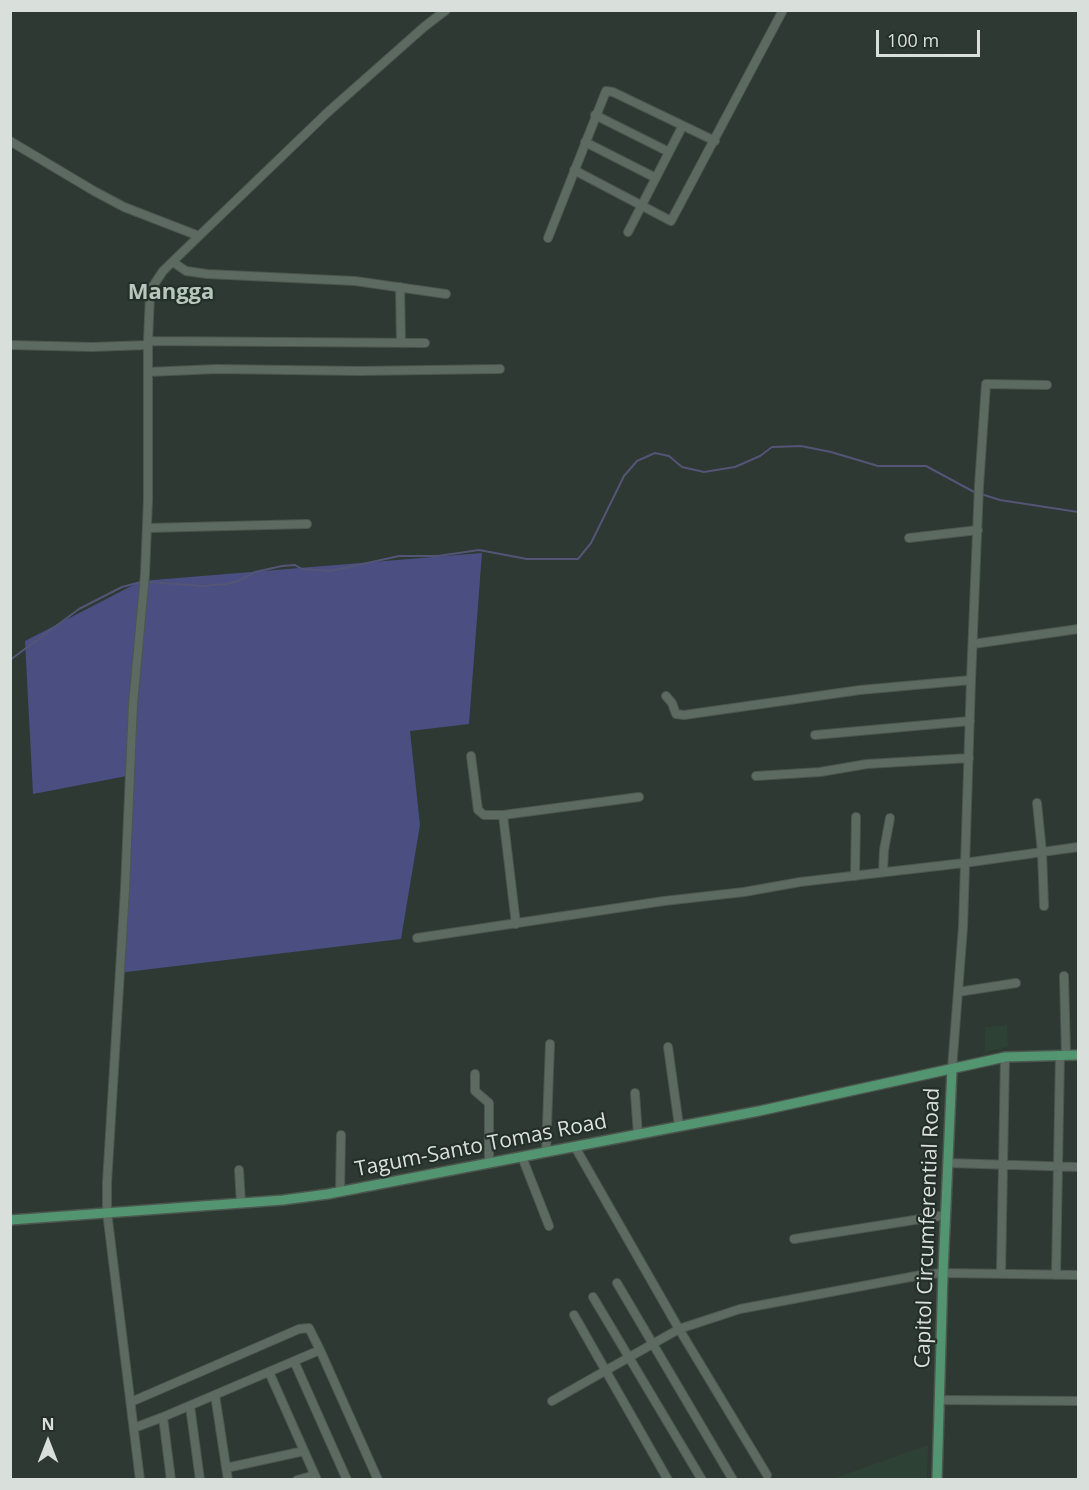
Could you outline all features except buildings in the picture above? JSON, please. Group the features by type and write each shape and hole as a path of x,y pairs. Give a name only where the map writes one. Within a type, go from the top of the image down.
{"main road":[{"name":"Capitol Circumferential Road","path":"937,1479 952,1069 1005,1057 1078,1055"},
{"name":"Tagum-Santo Tomas Road","path":"10,1220 241,1203 340,1191 638,1135 952,1069"}],"street":[{"path":"140,1479 107,1212 108,1145 120,978 133,704 148,528 149,304 153,286 172,262 328,112 446,10"},
{"path":"574,170 671,221 783,10"},
{"path":"548,238 603,93 609,91 715,141"},
{"path":"595,115 669,152"},
{"path":"628,232 682,127"},
{"path":"10,141 124,207 199,236"},
{"path":"585,142 656,178"},
{"path":"172,262 186,271 207,274 355,281 446,294"},
{"path":"400,287 401,343"},
{"path":"10,345 92,347 148,343 425,343"},
{"path":"148,372 217,369 359,371 500,369"},
{"path":"952,1069 963,927 979,486 986,384 1047,385"},
{"path":"148,528 307,524"},
{"path":"909,538 978,530"},
{"path":"973,644 1078,629"},
{"path":"666,696 672,703 676,714 684,715 860,690 971,680"},
{"path":"815,735 970,720"},
{"path":"471,756 478,810 484,815 503,815 639,796"},
{"path":"756,776 820,772 867,764 969,758"},
{"path":"1037,803 1044,906"},
{"path":"503,815 516,924"},
{"path":"855,876 856,817"},
{"path":"883,872 884,850 890,818"},
{"path":"417,938 664,901 1078,847"},
{"path":"1056,1275 1064,976"},
{"path":"958,992 1016,983"},
{"path":"546,1152 550,1044"},
{"path":"668,1047 679,1126"},
{"path":"1000,1274 1005,1057"},
{"path":"475,1074 475,1091 489,1103 489,1163"},
{"path":"635,1093 638,1135"},
{"path":"340,1135 340,1191"},
{"path":"575,1147 679,1329 767,1475"},
{"path":"522,1157 549,1226"},
{"path":"948,1163 1078,1167"},
{"path":"239,1170 241,1203"},
{"path":"794,1239 946,1215"},
{"path":"552,1401 679,1329 740,1309 921,1275 943,1273 1078,1275"},
{"path":"617,1283 733,1479"},
{"path":"593,1297 702,1479"},
{"path":"574,1315 668,1479"},
{"path":"130,1402 299,1329 309,1328 378,1479"},
{"path":"134,1428 163,1418 320,1350"},
{"path":"294,1361 347,1479"},
{"path":"269,1372 316,1477 297,1479"},
{"path":"215,1395 228,1479"},
{"path":"939,1400 1078,1401"},
{"path":"190,1406 200,1479"},
{"path":"163,1418 171,1479"},
{"path":"226,1468 304,1451"}],"shaded area":[{"path":"482,553 469,724 410,731 420,825 401,939 118,973 127,776 33,794 25,641 141,581"},
{"path":"1007,1025 1008,1047 985,1052 985,1027"},
{"path":"928,1445 927,1479 832,1479"}],"waterway":[{"path":"150,582 204,586 225,584 236,582 255,572 282,566 295,565 302,569 331,571 399,556 438,556 479,550 527,559 578,559 591,543 624,476 637,461 655,453 669,456 682,467 704,472 735,467 760,456 772,447 801,446 878,466 926,466 976,493"},
{"path":"981,494 1000,500 1078,512"},
{"path":"10,660 79,609 122,587 141,582"}],"district":[{"name":"Mangga","path":"171,293"}]}
